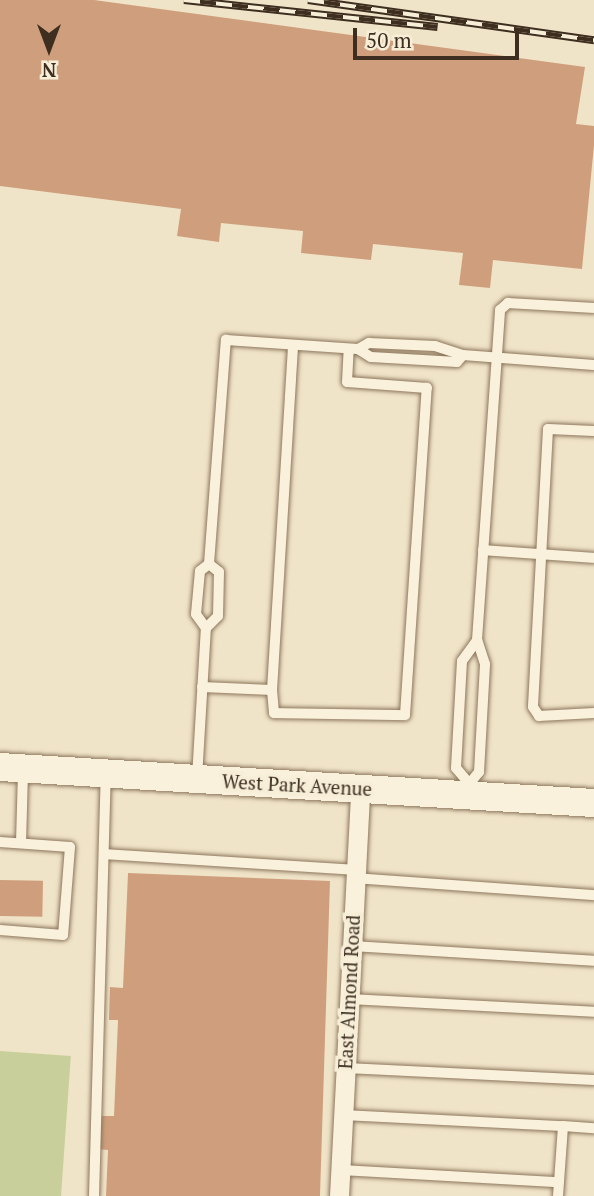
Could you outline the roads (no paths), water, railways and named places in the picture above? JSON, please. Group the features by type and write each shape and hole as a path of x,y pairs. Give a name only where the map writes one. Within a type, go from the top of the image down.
{"main road":[{"name":"West Park Avenue","path":"12,767 360,789 466,788 594,803"}],"street":[{"name":"East Almond Road","path":"339,1196 360,789"}],"lane":[{"path":"477,640 462,661 456,768 466,788 479,772 485,664 477,640 500,310 508,303 594,308"},
{"path":"197,778 206,628 196,614 200,571 209,564 226,340 354,349 369,343 435,346 463,355 594,365"},
{"path":"292,346 272,690 275,713 405,715 427,388 347,382 354,349"},
{"path":"594,431 548,429 534,712 594,713"},
{"path":"483,550 594,558"},
{"path":"206,628 218,616 219,572 209,564"},
{"path":"202,687 272,690"},
{"path":"12,767 21,843"},
{"path":"94,1196 106,773"},
{"path":"0,842 70,847 63,934 0,930"},
{"path":"104,854 594,895"},
{"path":"352,946 594,961"},
{"path":"349,999 594,1012"},
{"path":"346,1068 594,1080"},
{"path":"343,1115 594,1128"},
{"path":"558,1196 563,1126"},
{"path":"341,1170 559,1182"}],"railway":[{"path":"184,0 438,27"},
{"path":"308,0 594,40"}]}
